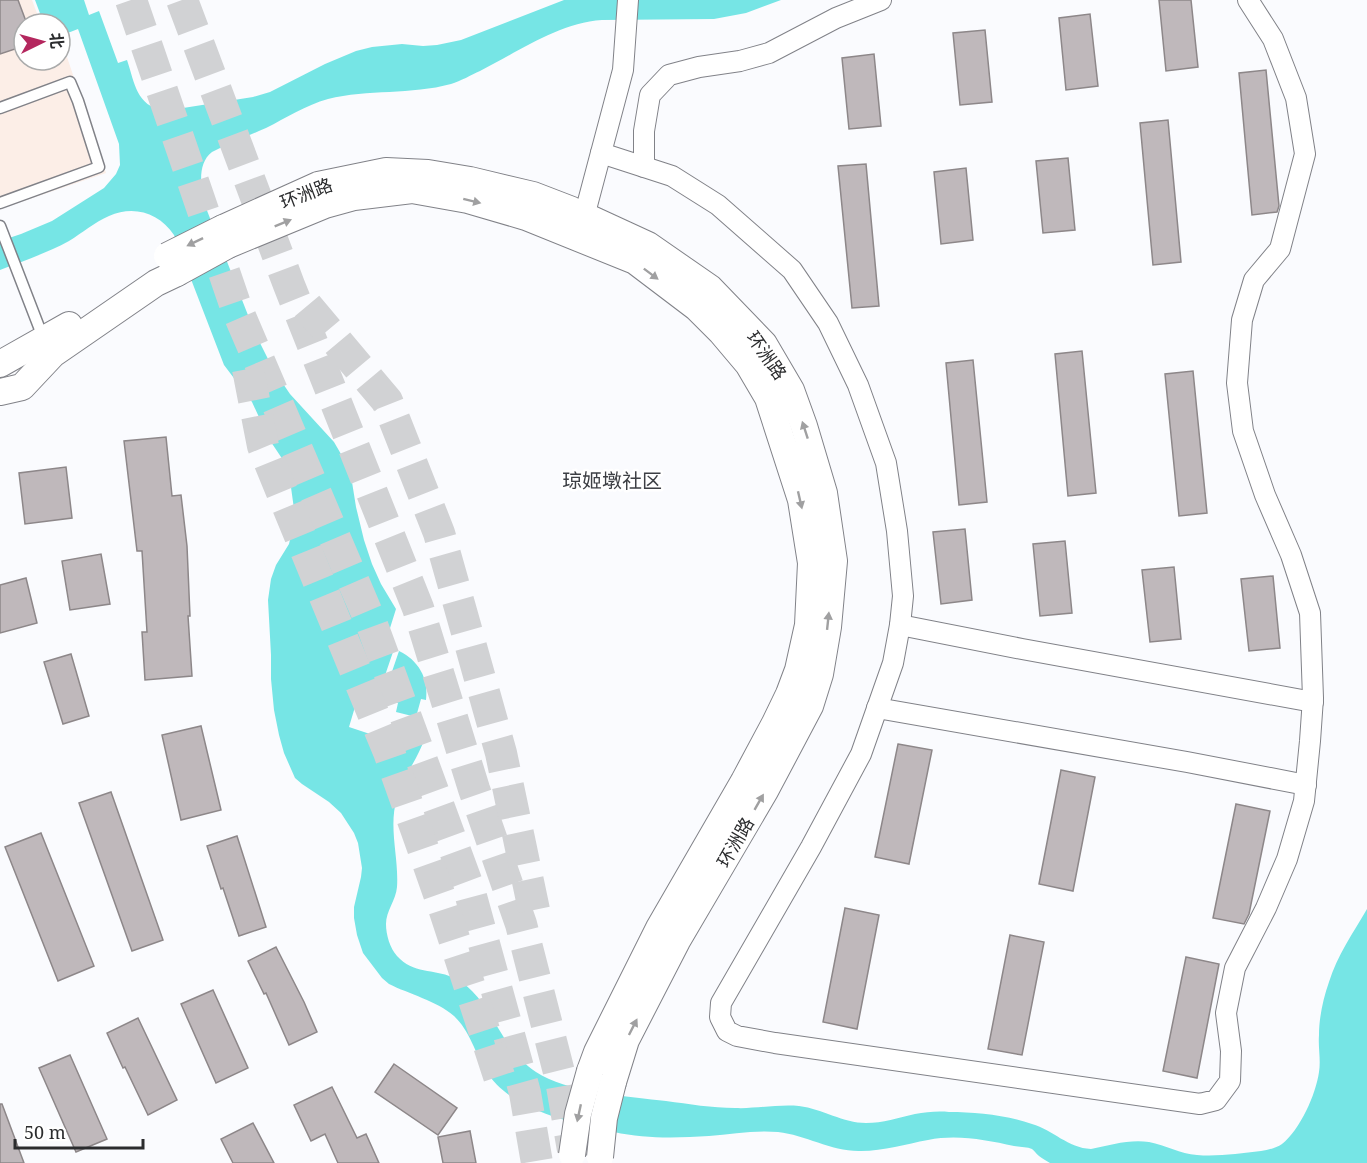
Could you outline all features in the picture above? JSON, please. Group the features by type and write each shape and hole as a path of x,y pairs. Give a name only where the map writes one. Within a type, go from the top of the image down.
{"street":[{"path":"581,227 623,70 628,0"},
{"path":"644,167 644,131 650,95 669,75 769,53 836,18 881,0"},
{"path":"601,153 672,176 718,205 792,270 828,323 858,385 886,463 897,531 903,596 893,663 861,754 721,1003 720,1017 727,1031 737,1036 787,1045 1200,1104 1215,1101 1230,1082 1231,1050 1226,1013 1235,968 1266,908 1287,859 1304,801 1313,702 1310,613 1291,555 1265,495 1243,431 1237,383 1242,320 1254,280 1280,249 1305,154 1296,98 1273,39 1248,0"},
{"name":"环洲路","path":"0,392 22,387 49,347 83,316 172,265 318,185 386,171 428,173 533,195 635,261 697,308 721,332 747,364 768,398 801,500 811,563 808,625 798,670 789,694 744,781 659,928 597,1052 578,1114 572,1159"},
{"name":"环洲路","path":"581,227 648,245 710,288 764,344 791,390 804,426 824,493 834,561 828,627 820,674 810,706 765,791 672,951 626,1040 604,1118 599,1160"},
{"name":"环洲路","path":"0,364 49,347"},
{"path":"900,625 1022,650 1313,702"},
{"path":"877,708 1306,785"}],"lane":[{"path":"0,108 70,82 99,167 0,203"},
{"path":"1,229 49,347"}],"shaded area":[{"path":"0,0 32,0 36,12 12,12 12,72 72,72 106,173 0,209"}],"water":[{"path":"35,0 84,0 89,15 99,11 118,63 127,60 142,99 164,111 253,97 270,92 325,64 372,47 402,44 437,45 461,40 564,0 781,0 746,13 714,19 586,22 554,32 451,84 421,90 358,94 328,99 212,152 204,163 201,186 206,208 255,333 273,369 290,394 334,442 345,461 372,564 396,609 385,644 394,649 378,696 360,690 349,727 388,740 395,722 413,727 411,736 424,740 403,783 394,809 397,887 386,924 392,949 403,962 410,966 455,978 463,983 481,1001 510,1046 526,1065 548,1079 581,1089 718,1107 799,1106 849,1121 866,1123 928,1112 980,1113 1032,1124 1083,1148 1091,1149 1142,1141 1191,1154 1213,1156 1275,1148 1289,1138 1301,1121 1311,1101 1320,1067 1320,1022 1327,988 1341,954 1367,909 1367,1163 1050,1163 1030,1148 961,1138 939,1138 887,1149 850,1151 778,1132 685,1137 638,1136 579,1124 543,1113 511,1096 497,1085 486,1071 464,1028 454,1016 431,1002 389,984 363,953 354,918 362,868 358,843 341,813 295,778 284,753 274,710 268,600 271,579 276,565 289,544 294,522 289,473 269,439 252,402 224,365 174,235 168,227 153,216 137,211 118,213 99,221 61,245 0,270 0,241 52,221 104,188 116,174 120,165 119,144 78,29 72,31 72,12 40,12"},
{"path":"399,651 417,665 426,684 426,700 421,699 416,717 396,712 398,703 383,698"}],"building":[{"path":"0,0 18,0 22,12 12,12 12,50 0,54"},
{"path":"1159,0 1191,0 1198,67 1166,71"},
{"path":"1090,14 1098,86 1066,90 1059,18"},
{"path":"985,30 992,102 960,105 953,33"},
{"path":"874,54 881,126 849,129 842,58"},
{"path":"1266,70 1279,206 1277,212 1252,215 1239,73"},
{"path":"1168,120 1181,262 1153,265 1140,123"},
{"path":"1068,158 1075,230 1043,233 1036,161"},
{"path":"866,164 879,306 852,308 838,166"},
{"path":"966,168 973,240 941,244 934,172"},
{"path":"1082,351 1096,493 1068,496 1055,354"},
{"path":"973,360 987,502 959,505 946,363"},
{"path":"1193,371 1207,513 1179,516 1165,374"},
{"path":"166,437 172,496 181,495 187,546 192,676 145,680 142,632 147,632 142,551 137,551 124,441"},
{"path":"66,467 72,518 25,524 19,473"},
{"path":"965,529 972,600 941,604 933,532"},
{"path":"1065,541 1072,613 1040,616 1033,544"},
{"path":"101,554 110,604 70,610 62,561"},
{"path":"1174,567 1181,639 1150,642 1142,570"},
{"path":"1273,576 1280,648 1249,651 1241,579"},
{"path":"26,578 37,623 0,633 0,585"},
{"path":"71,654 89,716 63,724 44,662"},
{"path":"201,726 221,810 181,820 162,735"},
{"path":"898,744 932,750 909,864 875,857"},
{"path":"1061,770 1095,777 1073,891 1039,884"},
{"path":"111,792 163,940 132,951 79,803"},
{"path":"1236,804 1270,811 1249,914 1244,924 1213,918"},
{"path":"41,833 94,966 58,981 5,847"},
{"path":"237,836 266,927 239,936 207,846"},
{"path":"845,908 879,915 857,1029 823,1022"},
{"path":"1010,935 1044,942 1022,1055 988,1049"},
{"path":"276,947 317,1032 289,1045 266,993 264,994 248,961"},
{"path":"1186,957 1219,964 1197,1078 1163,1071"},
{"path":"213,990 248,1068 216,1083 181,1004"},
{"path":"138,1018 177,1100 148,1115 107,1033"},
{"path":"70,1055 107,1139 76,1152 39,1068"},
{"path":"394,1064 457,1108 438,1135 375,1092"},
{"path":"332,1087 357,1138 366,1134 379,1163 338,1163 325,1134 311,1141 294,1105"},
{"path":"0,1104 2,1104 24,1163 0,1163"},
{"path":"253,1123 274,1163 233,1163 221,1139"},
{"path":"470,1131 476,1163 443,1163 438,1137"}],"tunnel":[{"path":"131,0 236,307 372,625 469,889 525,1093 537,1163"},
{"path":"182,0 289,285 418,608 474,789 521,924 561,1080 573,1150"},
{"path":"307,306 387,401 439,533 501,753 534,910"},
{"path":"248,369 263,446 389,752 444,908 501,1082"}],"district":[{"name":"琼姬墩社区","path":"612,480"}]}
